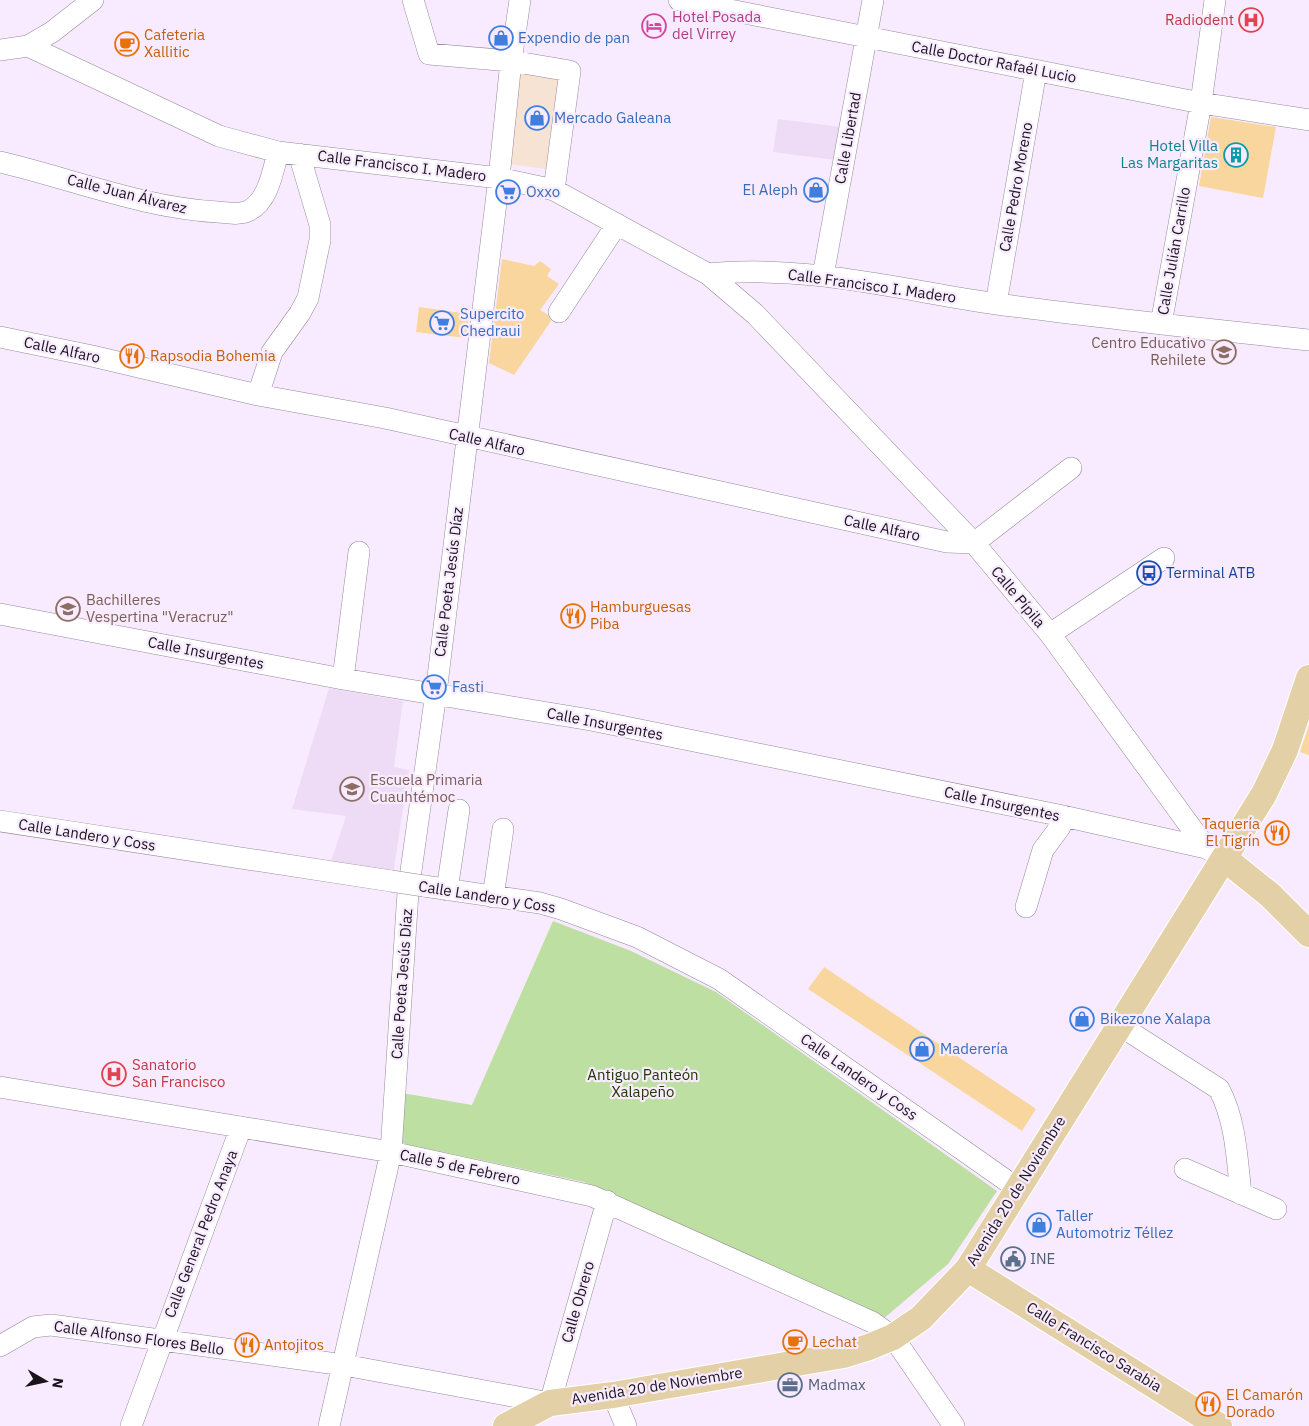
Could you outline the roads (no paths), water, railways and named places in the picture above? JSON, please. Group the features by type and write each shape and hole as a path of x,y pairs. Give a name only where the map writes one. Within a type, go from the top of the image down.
{"main road":[{"name":"Avenida 20 de Noviembre","path":"506,1426 550,1403 613,1395 843,1355 869,1348 893,1337 921,1318 968,1269 1119,1025 1215,853 1264,794 1285,750 1309,678"},
{"name":"Calle Pípila","path":"1215,853 1270,896 1309,934"},
{"name":"Calle Francisco Sarabia","path":"968,1269 1219,1426"}],"street":[{"path":"0,50 28,46 52,32 93,0"},
{"path":"413,0 429,54 511,61 570,71 554,190"},
{"name":"Calle Poeta Jesús Díaz","path":"330,1426 391,1152 408,892 436,693 499,178 511,61 520,0"},
{"name":"Calle Doctor Rafaél Lucio","path":"679,0 1201,103 1309,120"},
{"name":"Calle Libertad","path":"824,276 873,0"},
{"name":"Calle Julián Carrillo","path":"1161,324 1201,103 1215,0"},
{"name":"Calle Francisco I. Madero","path":"28,46 219,136 289,153 499,178 554,190 708,274 740,271 824,276 996,304 1309,340"},
{"name":"Calle Pedro Moreno","path":"996,304 1036,71"},
{"path":"258,395 272,352 300,313 308,298 320,240 320,225 289,153"},
{"name":"Calle Juan Álvarez","path":"0,162 159,205 198,211 238,213 256,206 289,153"},
{"path":"559,312 617,224"},
{"name":"Calle Pípila","path":"708,274 755,314 974,543 1050,634 1215,853"},
{"name":"Calle Alfaro","path":"0,337 92,356 258,395 385,418 466,438 947,542 974,543"},
{"path":"974,543 1071,468"},
{"path":"343,679 359,552"},
{"path":"1050,634 1164,558"},
{"name":"Calle Insurgentes","path":"0,614 343,679 601,722 1063,816 1215,853"},
{"path":"447,890 459,810"},
{"path":"1026,907 1043,850 1060,827 1063,816"},
{"name":"Calle Landero y Coss","path":"0,822 424,886 561,909 637,937 719,979 1017,1188"},
{"path":"493,897 503,829"},
{"path":"1119,1025 1219,1089 1226,1102 1235,1140 1241,1194"},
{"name":"Calle 5 de Febrero","path":"0,1087 391,1152 592,1196 872,1322 893,1337"},
{"name":"Calle General Pedro Anaya","path":"131,1426 242,1127"},
{"path":"1185,1169 1276,1209"},
{"name":"Calle Obrero","path":"550,1403 607,1202"},
{"name":"Calle Alfonso Flores Bello","path":"0,1346 33,1327 51,1325 344,1365 550,1403"},
{"path":"893,1337 954,1426"},
{"path":"613,1395 626,1426"}],"place":[{"name":"Radiodent","path":"1251,20"},
{"name":"Hotel Posada del Virrey","path":"654,26"},
{"name":"Expendio de pan","path":"501,38"},
{"name":"Cafeteria Xallitic","path":"127,44"},
{"name":"Mercado Galeana","path":"537,118"},
{"name":"Hotel Villa Las Margaritas","path":"1236,155"},
{"name":"El Aleph","path":"816,190"},
{"name":"Oxxo","path":"508,192"},
{"name":"Supercito Chedraui","path":"442,323"},
{"name":"Centro Educativo Rehilete","path":"1224,352"},
{"name":"Rapsodia Bohemia","path":"132,356"},
{"name":"Terminal ATB","path":"1149,573"},
{"name":"Bachilleres Vespertina \"Veracruz\"","path":"68,609"},
{"name":"Hamburguesas Piba","path":"573,616"},
{"name":"Fasti","path":"434,687"},
{"name":"Escuela Primaria Cuauhtémoc","path":"352,789"},
{"name":"Taquería El Tigrín","path":"1277,833"},
{"name":"Bikezone Xalapa","path":"1082,1019"},
{"name":"Maderería","path":"922,1049"},
{"name":"Sanatorio San Francisco","path":"114,1074"},
{"name":"Taller Automotriz Téllez","path":"1039,1225"},
{"name":"INE","path":"1013,1259"},
{"name":"Lechat","path":"795,1342"},
{"name":"Antojitos","path":"247,1345"},
{"name":"Madmax","path":"790,1385"},
{"name":"El Camarón Dorado","path":"1208,1404"}],"park label":[{"name":"Antiguo Panteón Xalapeño","path":"643,1084"}]}
